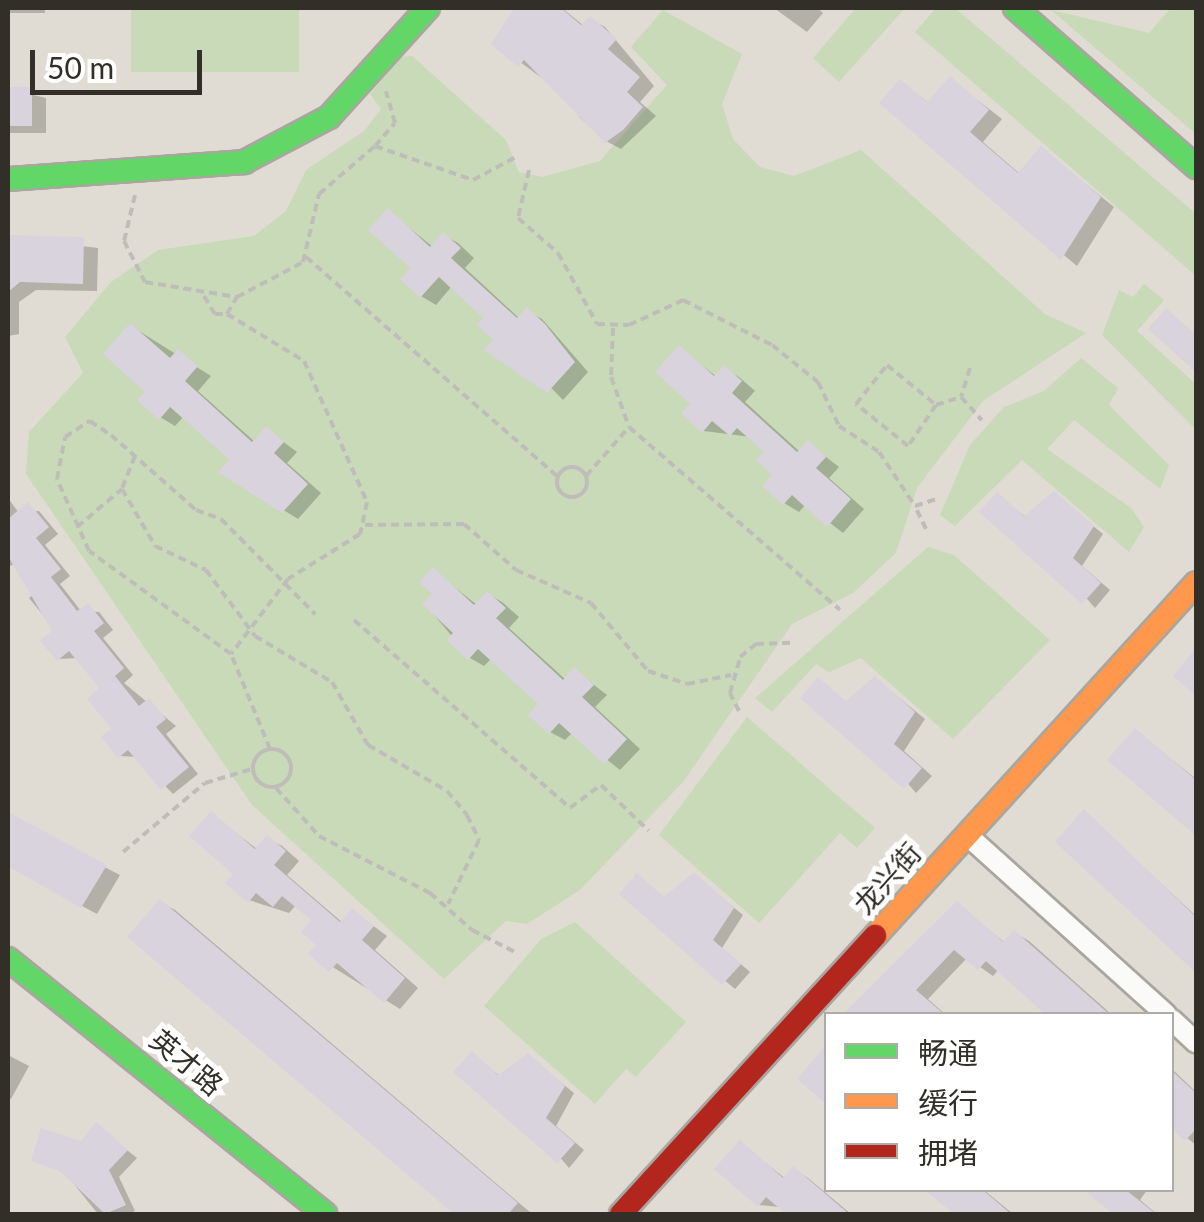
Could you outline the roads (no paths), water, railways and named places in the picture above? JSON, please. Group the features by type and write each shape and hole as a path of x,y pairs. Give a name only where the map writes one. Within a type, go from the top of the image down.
{"street":[{"path":"8,179 202,172 266,153 329,117 428,8"},
{"path":"1016,8 1196,168"},
{"name":"龙兴街","path":"621,1214 1196,583"},
{"path":"967,834 1164,1012"},
{"name":"英才路","path":"8,959 324,1214"},
{"name":"英才路","path":"8,976 303,1214"},
{"path":"1174,1022 1196,1042"}]}
